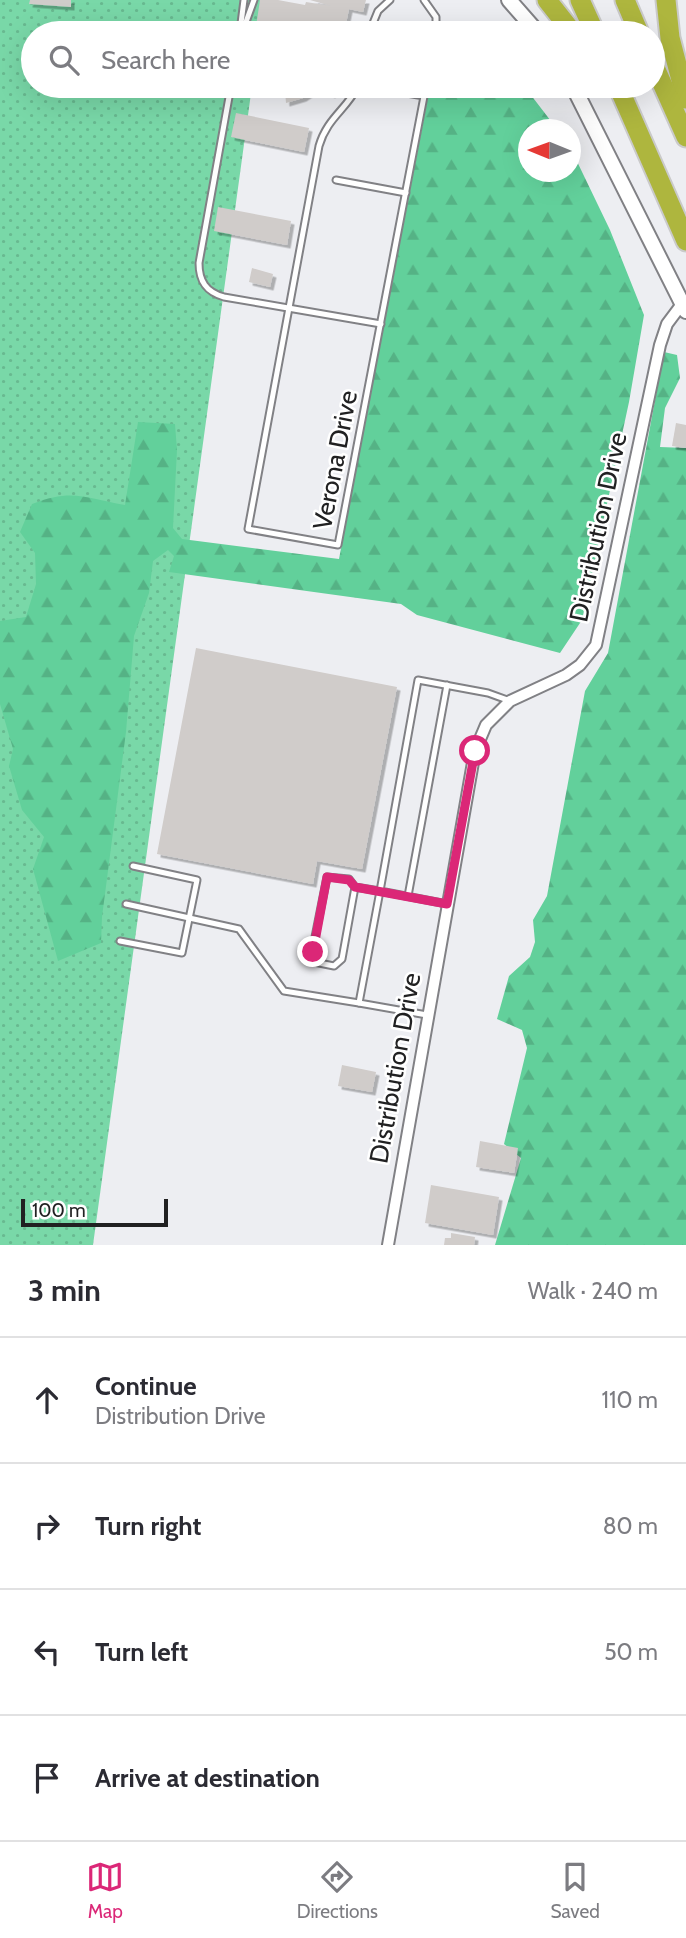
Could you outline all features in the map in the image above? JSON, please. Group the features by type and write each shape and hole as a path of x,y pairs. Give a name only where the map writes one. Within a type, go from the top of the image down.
{"highway":[{"path":"547,0 564,21"},
{"path":"580,0 590,21"},
{"path":"625,0 634,21"},
{"path":"666,0 670,38 686,99"},
{"path":"665,90 686,137"},
{"path":"614,98 657,177"},
{"path":"623,98 686,241"}],"street":[{"path":"509,0 527,21"},
{"path":"579,98 684,308"},
{"name":"Distribution Drive","path":"388,1245 475,751 486,725 510,701 566,675 580,665 596,645 660,345 667,324 684,308"}],"lane":[{"path":"242,21 244,0"},
{"path":"246,21 254,0"},
{"path":"374,21 379,11 390,0"},
{"path":"424,0 436,21"},
{"path":"229,98 201,255 200,275 204,286 218,295 381,324"},
{"name":"Verona Drive","path":"352,98 334,115 322,136 248,529 338,545 424,98"},
{"path":"336,180 406,193"},
{"path":"359,1003 418,680 488,693 510,701"},
{"path":"408,896 447,685"},
{"path":"120,941 182,953 197,880 133,866"},
{"path":"355,887 342,959 334,966 314,962 313,952 327,877 349,880 355,887 447,904"},
{"path":"126,904 239,929 284,991 427,1015"}],"green space":[{"path":"0,0 264,0 261,21 21,21 21,98 250,98 93,1245 0,1245"},
{"path":"428,98 533,98 549,119 518,119 518,182 581,182 581,170 610,230 644,315 629,402 582,620 560,653 417,615 401,604 169,572 174,556 168,550 153,561 149,593 134,636 126,732 101,943 58,961 33,869 44,837 22,810 9,766 13,749 0,704 0,621 26,617 36,584 35,553 20,532 32,504 46,499 69,495 125,505 138,422 175,424 177,450 173,528 182,539 339,559"},
{"path":"664,352 677,355 680,378 665,408 660,447 686,448 686,1245 495,1245 521,1158 504,1144 527,1048 522,1030 497,1019 509,976 530,957 535,942 533,920 547,896 585,691 608,653"}],"building":[{"path":"30,0 71,0 71,7 29,4"},
{"path":"260,0 331,6 310,0 366,0 363,12 349,9 346,21 257,21"},
{"path":"286,98 303,98 286,103"},
{"path":"236,113 309,128 304,152 231,137"},
{"path":"218,207 291,221 287,245 214,231"},
{"path":"252,268 273,274 270,287 249,282"},
{"path":"676,423 686,425 686,448 672,446"},
{"path":"196,648 397,687 362,869 317,861 313,884 157,854"},
{"path":"342,1065 376,1072 372,1092 338,1086"},
{"path":"480,1141 518,1148 514,1173 476,1167"},
{"path":"431,1185 499,1197 493,1235 425,1223"},
{"path":"451,1233 475,1237 474,1245 444,1245 445,1238 451,1238"}],"route":[{"path":"313,952 327,877 349,880 355,887 447,904 475,751"}]}
